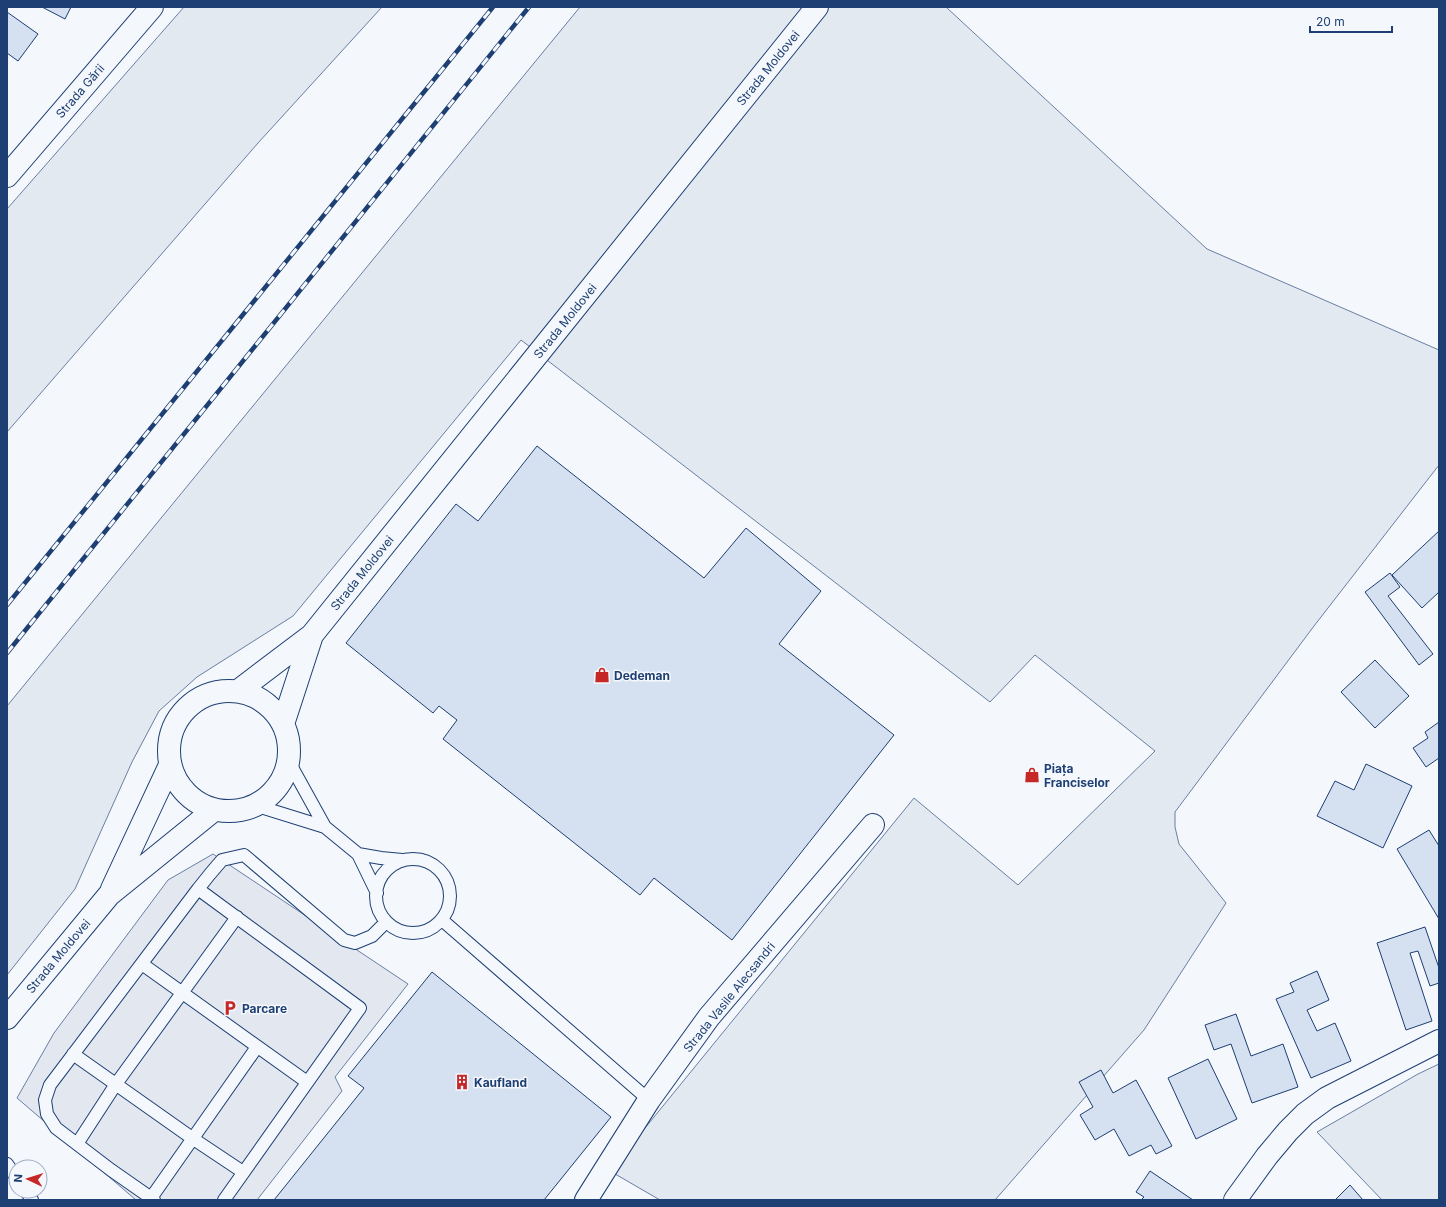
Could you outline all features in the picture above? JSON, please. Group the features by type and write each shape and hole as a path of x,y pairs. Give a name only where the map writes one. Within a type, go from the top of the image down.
{"main road":[{"name":"Strada Gării","path":"7,176 152,7"},
{"name":"Strada Moldovei","path":"238,691 312,635 817,7"},
{"name":"Strada Moldovei","path":"283,724 312,635"},
{"path":"218,691 238,691 263,702 283,724 288,739 288,760 284,774 268,797 254,805 234,810 214,810 191,798 179,785 170,765 171,734 179,716 188,706 206,695 218,691"},
{"name":"Strada Moldovei","path":"109,895 170,765"},
{"name":"Strada Moldovei","path":"7,1018 109,895 214,810"},
{"name":"Strada Vasile Alecsandri","path":"586,1200 649,1100 709,1017 873,825"},
{"path":"1234,1200 1267,1156 1288,1131 1305,1114 1328,1098 1439,1041"}],"lane":[{"path":"288,760 325,827 358,854 377,894"},
{"path":"254,805 325,827"},
{"path":"358,854 402,860 419,858 437,866 446,878 451,892 449,905 442,920 434,927 421,932 409,933 395,929 386,922 378,910 377,894 379,880 386,869 402,860"},
{"path":"257,1047 192,1138 152,1199 56,1128 47,1114 45,1100 50,1085 198,889 222,860 244,855 344,940 354,943 372,936 386,922"},
{"path":"198,889 360,1008 224,1200"},
{"path":"77,1144 116,1084 237,917"},
{"path":"442,920 649,1100"},
{"path":"142,964 307,1082"},
{"path":"73,1054 243,1172"}],"shaded area":[{"path":"184,7 382,7 258,143 7,432 7,209"},
{"path":"580,7 946,7 1207,249 1439,350 1439,465 1314,626 1175,812 1175,827 1179,844 1226,903 1144,1030 995,1200 660,1200 610,1171 914,798 1018,885 1155,751 1035,655 990,702 521,340 293,616 197,677 159,711 132,762 75,889 7,975 7,706"},
{"name":"Parcare","path":"213,854 408,984 335,1077 342,1091 257,1200 136,1200 17,1098 54,1033 168,880"},
{"path":"1439,1064 1439,1200 1382,1200 1317,1132 1418,1074"}],"building":[{"path":"42,7 71,7 65,19"},
{"path":"7,12 38,34 18,61 7,53"},
{"name":"Dedeman","path":"537,446 704,578 746,528 821,591 779,644 894,735 732,940 654,878 640,895 443,739 457,720 439,706 433,713 346,643 456,504 478,521"},
{"path":"1439,531 1439,592 1422,608 1392,575"},
{"path":"1390,573 1400,587 1388,596 1433,654 1419,665 1365,592"},
{"path":"1375,660 1409,696 1375,728 1341,692"},
{"path":"1439,722 1439,758 1426,767 1413,748 1428,738 1425,732"},
{"path":"1366,764 1412,786 1383,848 1317,816 1335,781 1354,790"},
{"path":"1429,830 1439,846 1439,919 1397,849"},
{"path":"1425,927 1439,968 1439,983 1430,986 1418,951 1410,953 1432,1021 1406,1030 1377,943"},
{"path":"1317,971 1329,1000 1307,1010 1317,1031 1335,1023 1351,1061 1311,1078 1276,999 1294,992 1290,983"},
{"name":"Kaufland","path":"432,972 611,1117 544,1200 274,1200 364,1088 348,1076"},
{"path":"1236,1014 1251,1056 1283,1044 1298,1087 1252,1103 1231,1044 1214,1050 1205,1025"},
{"path":"1208,1059 1237,1119 1196,1139 1168,1078"},
{"path":"1101,1070 1113,1093 1136,1080 1172,1146 1156,1154 1151,1145 1129,1156 1114,1129 1095,1140 1080,1115 1093,1107 1079,1082"},
{"path":"1150,1171 1193,1200 1141,1200 1144,1197 1136,1192"},
{"path":"1350,1185 1363,1200 1335,1200"}],"railway":[{"path":"7,605 493,7"},
{"path":"7,653 529,7"}],"place":[{"name":"Dedeman","path":"602,675"},
{"name":"Piața Franciselor","path":"1032,775"},
{"name":"Parcare","path":"230,1008"},
{"name":"Kaufland","path":"462,1082"}]}
